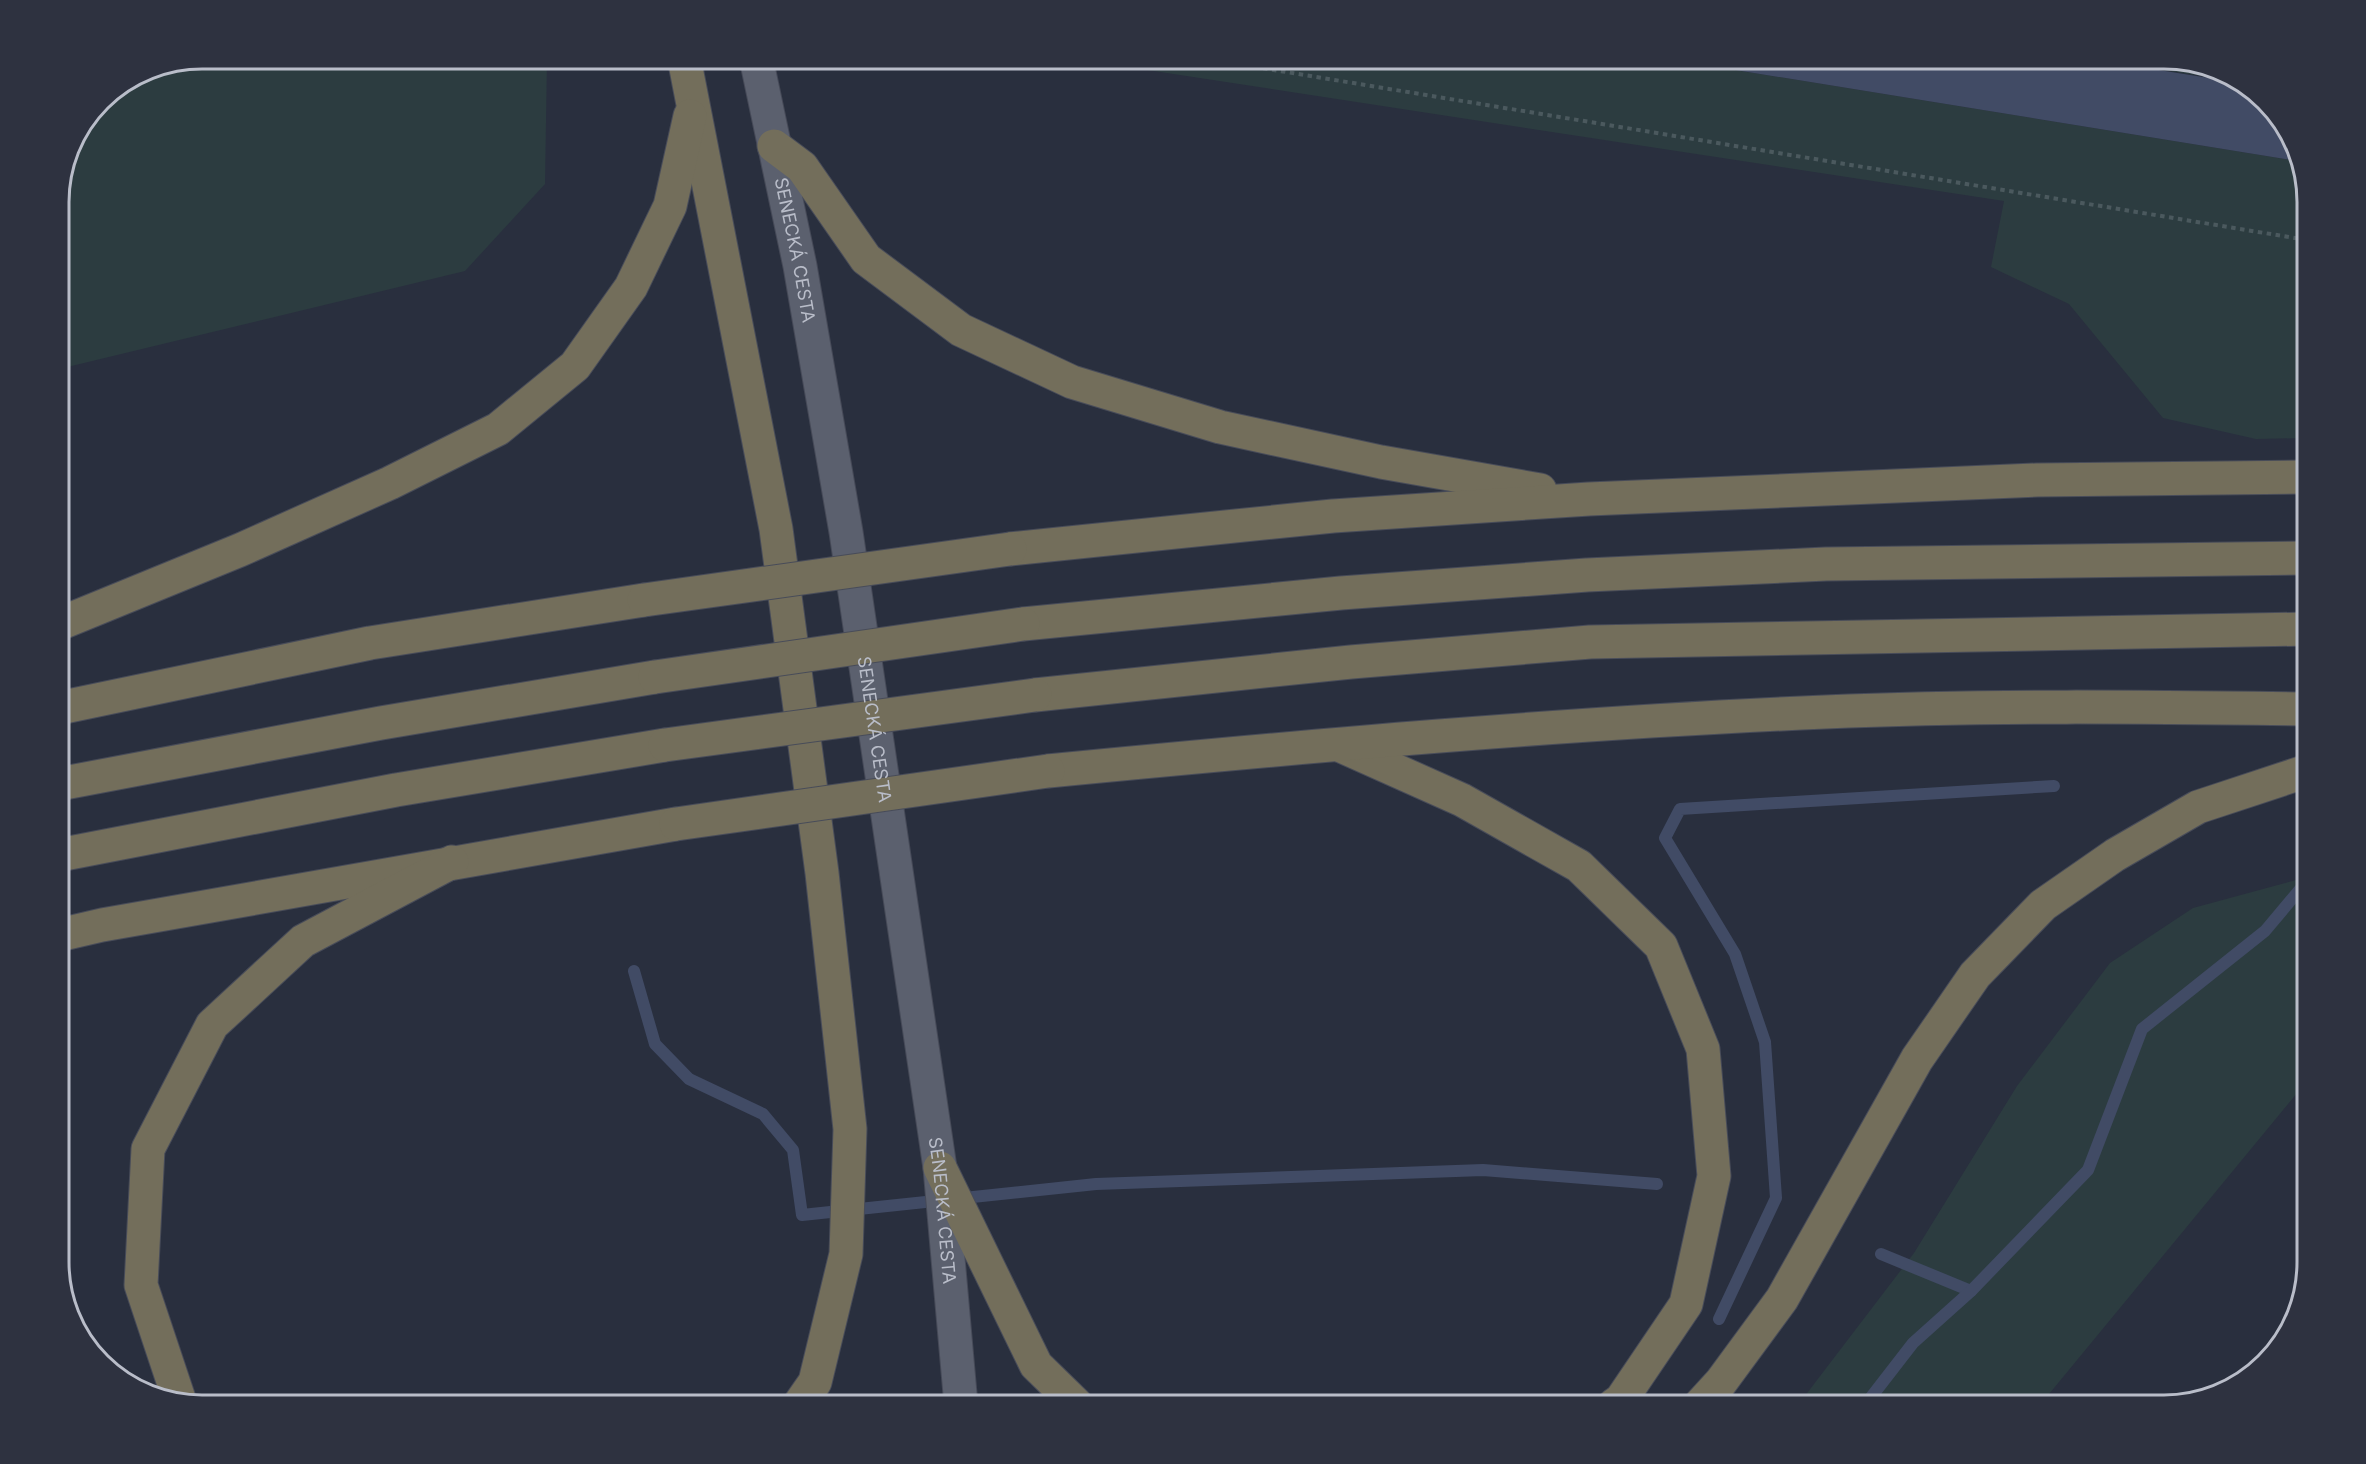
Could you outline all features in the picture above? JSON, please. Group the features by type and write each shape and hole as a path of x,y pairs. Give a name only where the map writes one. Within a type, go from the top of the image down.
{"highway":[{"path":"686,69 776,529 822,873 850,1129 846,1254 815,1382 806,1395"},
{"path":"69,620 240,550 390,483 498,429 575,366 636,277 670,206 693,103"},
{"path":"774,146 802,167 866,259 961,330 1072,382 1220,427 1381,462 1589,499"},
{"path":"69,706 370,643 644,600 1010,549 1333,516 1589,499 2037,480 2297,477"},
{"path":"69,782 381,723 655,676 1023,624 1341,592 1587,575 1826,564 2297,558"},
{"path":"69,853 396,790 665,745 1035,695 1351,663 1590,642 2297,629"},
{"path":"69,933 452,862 676,824 1048,771 1335,743 1600,723 1828,712 2137,707 2297,709"},
{"path":"1335,743 1462,800 1579,866 1661,946 1703,1049 1714,1176 1686,1304 1624,1395"},
{"path":"1710,1395 1782,1299 1917,1059 1975,975 2043,905 2115,855 2198,807 2297,774"},
{"path":"177,1392 141,1285 148,1149 212,1025 303,941 452,862"},
{"path":"940,1168 1036,1365 1066,1395"}],"main road":[{"name":"SENECKÁ CESTA","path":"758,69 800,266 846,532 940,1168 959,1395"}],"path":[{"path":"1268,69 2297,238"}],"shaded area":[{"path":"193,69 547,69 545,184 465,271 69,367 69,193 76,159 91,128 108,108 128,91 159,76"},
{"path":"1140,69 1730,69 2290,160 2297,193 2297,438 2256,439 2163,418 2069,304 1991,267 2004,201"},
{"path":"2156,69 2182,70 2209,77"},
{"path":"2297,880 2297,1093 2048,1395 1806,1395 1914,1253 2017,1086 2110,963 2193,908"}],"water":[{"path":"1730,69 2152,69 2214,79 2245,96 2264,114 2275,128 2290,160"}],"waterway":[{"path":"1719,1319 1776,1198 1765,1042 1735,954 1665,838 1680,809 2054,786"},
{"path":"1873,1395 1913,1343 1971,1291 2088,1170 2142,1029 2265,931 2297,893"},
{"path":"634,971 655,1044 689,1079 763,1114 793,1150 802,1215 1096,1184 1483,1170 1657,1184"},
{"path":"1881,1254 1971,1291"}]}
